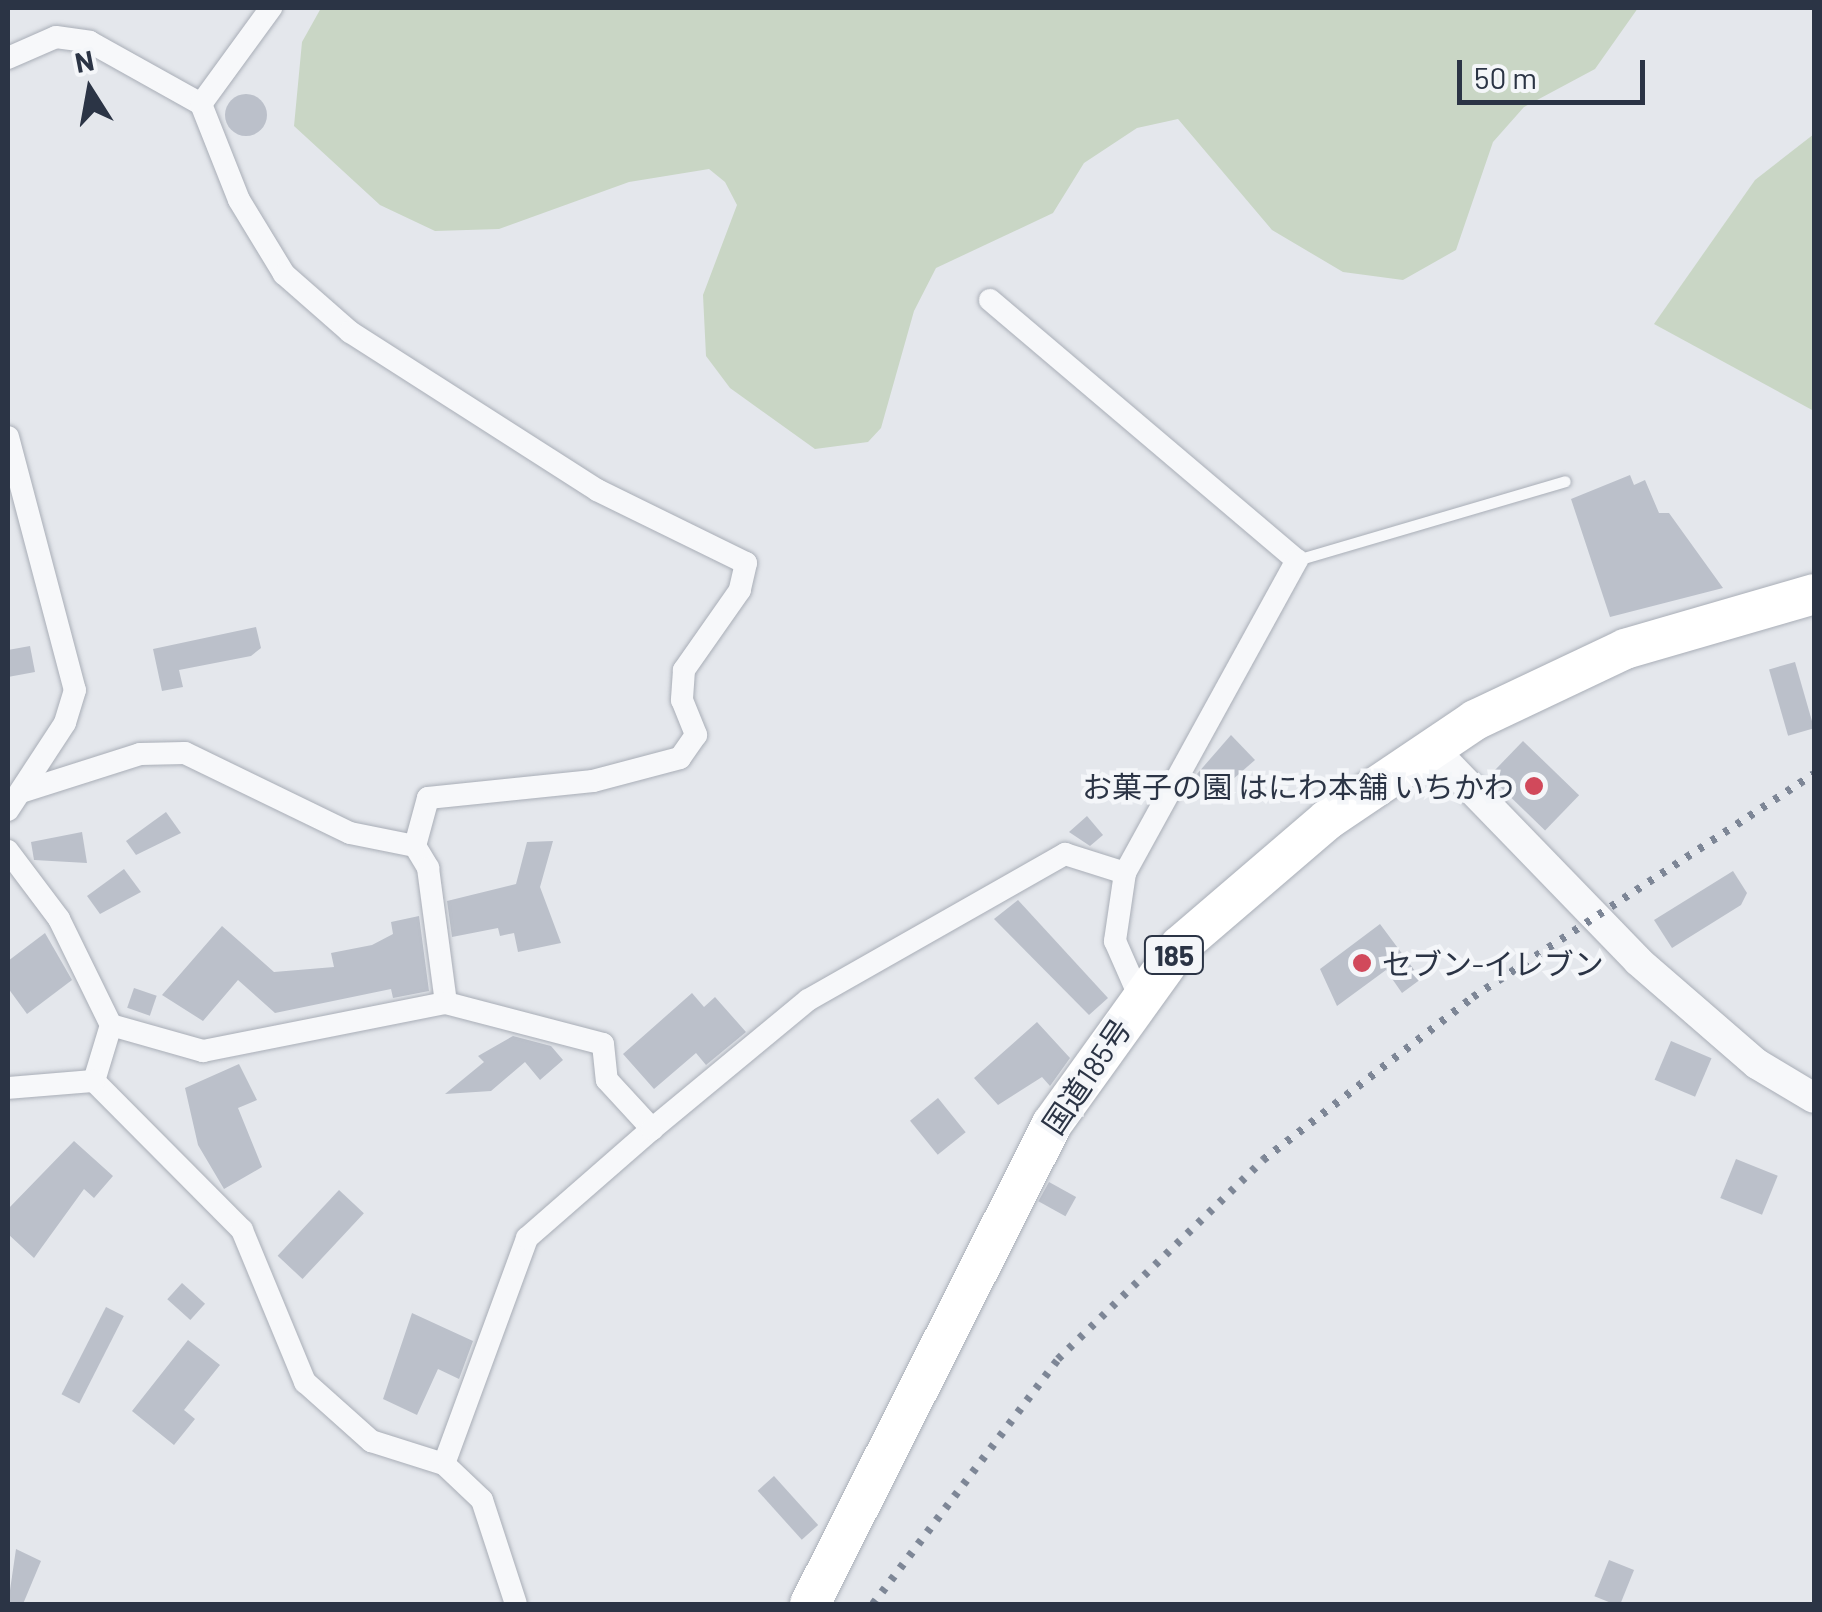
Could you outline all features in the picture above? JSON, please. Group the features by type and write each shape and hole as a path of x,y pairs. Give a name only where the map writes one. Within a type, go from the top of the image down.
{"highway":[{"name":"国道185号","path":"810,1604 1008,1202 1077,1081 1140,998 1257,876 1430,746 1624,650 1814,594"}],"street":[{"path":"201,104 271,8"},
{"path":"8,58 56,38 90,42 201,104 240,200 284,274 350,332 597,490 746,563 740,590 684,670 682,700 696,735 680,758 593,782 428,798 415,846 428,868 446,1002"},
{"path":"990,300 1297,560 1126,873 1115,941 1140,998"},
{"path":"8,437 76,690 24,791 8,810"},
{"path":"1430,746 1638,961 1757,1064 1814,1098"},
{"path":"24,791 140,754 186,753 350,833 415,846"},
{"path":"8,851 59,920 110,1024 94,1081"},
{"path":"444,1464 527,1238 652,1129 808,1000 1064,854 1126,873"},
{"path":"110,1024 203,1051 446,1002 603,1044 607,1080 652,1129"},
{"path":"8,1088 94,1081 242,1230 305,1382 371,1440 444,1464 489,1514 516,1604"}],"lane":[{"path":"1297,560 1565,481"}],"green space":[{"path":"321,8 1638,8 1595,69 1524,107 1493,142 1456,250 1403,280 1343,272 1272,230 1178,119 1137,128 1084,163 1053,213 936,268 914,311 881,428 868,442 815,449 730,388 706,356 703,295 737,205 725,182 709,169 629,182 499,229 435,231 380,205 294,126 302,42"},
{"path":"1814,134 1814,411 1654,324 1755,180"}],"building":[{"path":"246,94 261,100 267,115 261,130 246,136 231,130 225,115 231,100"},
{"path":"1630,475 1634,485 1645,480 1659,513 1669,513 1723,588 1610,617 1571,499"},
{"path":"256,627 261,648 251,656 179,670 183,687 162,691 153,649"},
{"path":"30,646 35,672 8,677 8,650"},
{"path":"1795,662 1814,728 1788,736 1769,669"},
{"path":"1231,735 1255,760 1216,794 1197,774"},
{"name":"お菓子の園 はにわ本舗 いちかわ","path":"1523,741 1579,795 1545,830 1489,776"},
{"path":"166,812 181,833 136,855 126,841"},
{"path":"1087,816 1103,835 1090,846 1069,832"},
{"path":"82,832 87,863 34,860 31,842"},
{"path":"553,841 540,887 561,943 518,952 514,933 500,936 498,928 452,937 447,901 516,884 527,842"},
{"path":"124,869 141,892 100,914 87,896"},
{"path":"1733,871 1747,893 1741,905 1672,948 1654,920"},
{"path":"1018,900 1108,998 1089,1015 994,919"},
{"path":"419,916 429,991 393,998 391,989 275,1013 238,980 203,1021 162,995 222,926 274,972 334,967 331,953 372,945 393,934 391,922"},
{"name":"セブン-イレブン","path":"1380,924 1421,979 1402,993 1386,970 1337,1006 1320,969"},
{"path":"45,933 72,980 27,1014 8,988 8,961"},
{"path":"134,988 157,996 150,1016 127,1008"},
{"path":"692,993 704,1007 715,997 746,1032 706,1065 696,1053 654,1089 623,1054"},
{"path":"1037,1022 1070,1058 1050,1086 1042,1077 998,1105 974,1078"},
{"path":"513,1036 551,1046 563,1060 540,1080 525,1062 491,1091 445,1094 484,1062 478,1056"},
{"path":"1671,1041 1712,1058 1695,1097 1655,1080"},
{"path":"239,1064 257,1100 238,1108 262,1167 224,1189 198,1145 185,1088"},
{"path":"938,1098 966,1132 938,1155 910,1121"},
{"path":"74,1141 113,1176 94,1198 84,1189 34,1258 8,1234 8,1209"},
{"path":"1736,1159 1778,1176 1762,1215 1720,1198"},
{"path":"1049,1182 1076,1197 1065,1216 1038,1201"},
{"path":"339,1190 364,1213 302,1279 278,1256"},
{"path":"182,1283 205,1304 190,1320 167,1299"},
{"path":"106,1307 124,1316 79,1403 62,1394"},
{"path":"412,1313 473,1341 459,1379 438,1369 417,1415 383,1399"},
{"path":"188,1340 220,1365 184,1410 195,1419 174,1445 132,1411"},
{"path":"774,1476 818,1525 802,1540 758,1491"},
{"path":"16,1549 41,1561 23,1604 8,1604"},
{"path":"1609,1560 1634,1570 1620,1604 1594,1596"}],"railway":[{"path":"873,1604 1058,1359 1263,1160 1473,997 1814,774"}],"place":[{"name":"お菓子の園 はにわ本舗 いちかわ","path":"1534,786"},
{"name":"セブン-イレブン","path":"1362,963"}]}
